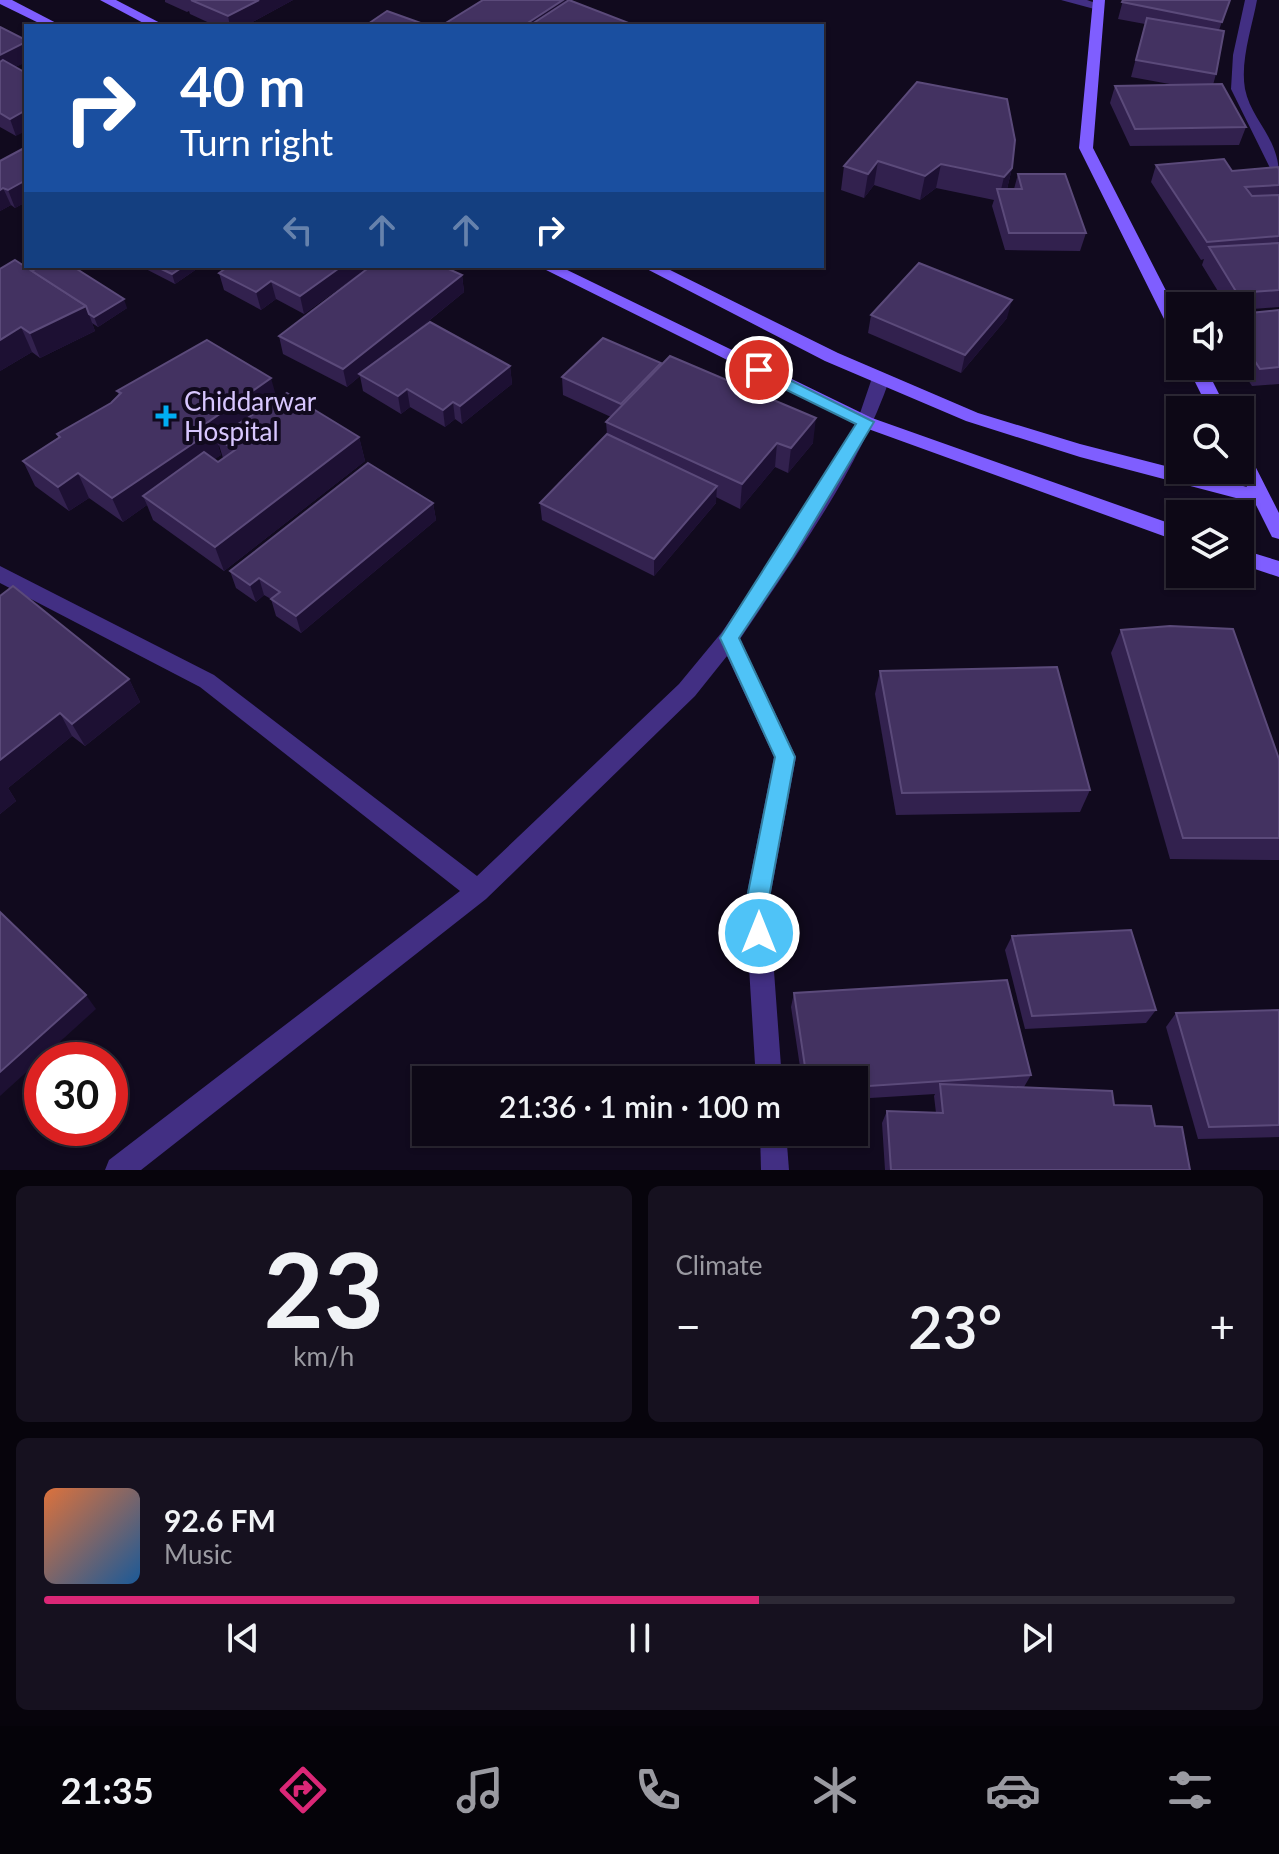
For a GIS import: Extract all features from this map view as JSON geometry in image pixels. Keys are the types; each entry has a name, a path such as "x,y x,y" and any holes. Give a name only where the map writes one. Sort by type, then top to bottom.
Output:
{"main road":[{"path":"2,0 51,24"},
{"path":"106,0 155,24"},
{"path":"1098,3 1086,148 1166,307"},
{"path":"550,268 866,422 1166,530"},
{"path":"653,268 881,378 1020,433 1261,498"},
{"path":"1254,484 1279,532"},
{"path":"1254,561 1279,569"}],"street":[{"path":"1067,0 1098,3"},
{"path":"1251,0 1240,55 1238,89 1279,172"},
{"path":"119,1170 478,891 687,690 729,638 787,552 866,422 881,378"},
{"path":"0,574 207,681 478,891"},
{"path":"11,608 33,592"},
{"path":"729,638 785,757 757,903 768,1066"},
{"path":"774,1146 775,1170"}],"building":[{"path":"191,0 259,0 228,16"},
{"path":"483,0 563,0 526,24 444,24"},
{"path":"569,0 631,24 532,24"},
{"path":"1123,0 1230,0 1222,22"},
{"path":"387,11 423,24 368,24"},
{"path":"1147,18 1224,31 1216,74 1136,60"},
{"path":"0,27 24,39 24,43 0,55"},
{"path":"3,60 24,72 24,111 10,119 0,113 0,62"},
{"path":"917,82 1007,99 1015,140 1012,168 1004,177 941,164 925,176 878,161 868,174 844,166"},
{"path":"1222,84 1246,127 1135,129 1115,86"},
{"path":"24,148 24,181 8,190 0,190 0,161"},
{"path":"1224,159 1232,171 1278,167 1279,185 1245,187 1252,196 1279,195 1279,236 1207,242 1156,165"},
{"path":"1018,174 1065,174 1086,233 1009,233 997,189 1022,189"},
{"path":"1279,243 1279,290 1236,292 1209,247"},
{"path":"15,260 86,306 30,333 21,327 0,340 0,269"},
{"path":"919,263 1012,300 965,355 871,315"},
{"path":"37,268 75,268 124,299 94,317 86,306 32,271"},
{"path":"159,268 181,268 172,274"},
{"path":"226,268 339,268 300,296 271,281 256,292 219,273"},
{"path":"368,268 446,268 462,275 343,369 279,336"},
{"path":"1279,310 1279,367 1260,369 1254,360 1254,313"},
{"path":"430,322 510,366 460,406 453,402 443,410 407,389 398,396 359,374"},
{"path":"603,338 661,363 621,404 562,377"},
{"path":"207,340 271,378 204,425 213,430 112,498 78,473 58,487 23,461 60,437 57,434 111,403 121,393 117,391"},
{"path":"670,356 816,418 791,448 777,443 742,484 606,422"},
{"path":"287,393 359,437 215,547 143,496 204,452 218,462 235,450 216,438"},
{"path":"607,434 717,486 654,559 540,503"},
{"path":"368,463 433,503 296,616 271,599 280,592 259,578 250,585 230,571"},
{"path":"13,586 129,679 72,724 60,713 0,760 0,596"},
{"path":"1170,626 1233,629 1279,759 1279,838 1183,838 1121,630"},
{"path":"1057,667 1090,790 902,793 880,671"},
{"path":"0,912 86,995 34,1042 24,1042 24,1051 0,1072"},
{"path":"1131,930 1156,1010 1032,1016 1012,936"},
{"path":"1007,980 1031,1075 868,1086 868,1066 805,1066 794,993"},
{"path":"1279,1010 1279,1125 1209,1127 1176,1013"},
{"path":"940,1084 1112,1091 1114,1105 1151,1106 1155,1126 1182,1127 1190,1170 891,1170 887,1111 943,1113"}],"place":[{"name":"Chiddarwar Hospital","path":"166,416"}],"route":[{"path":"759,370 866,422 787,552 729,638 785,757 757,903 759,933"}]}
